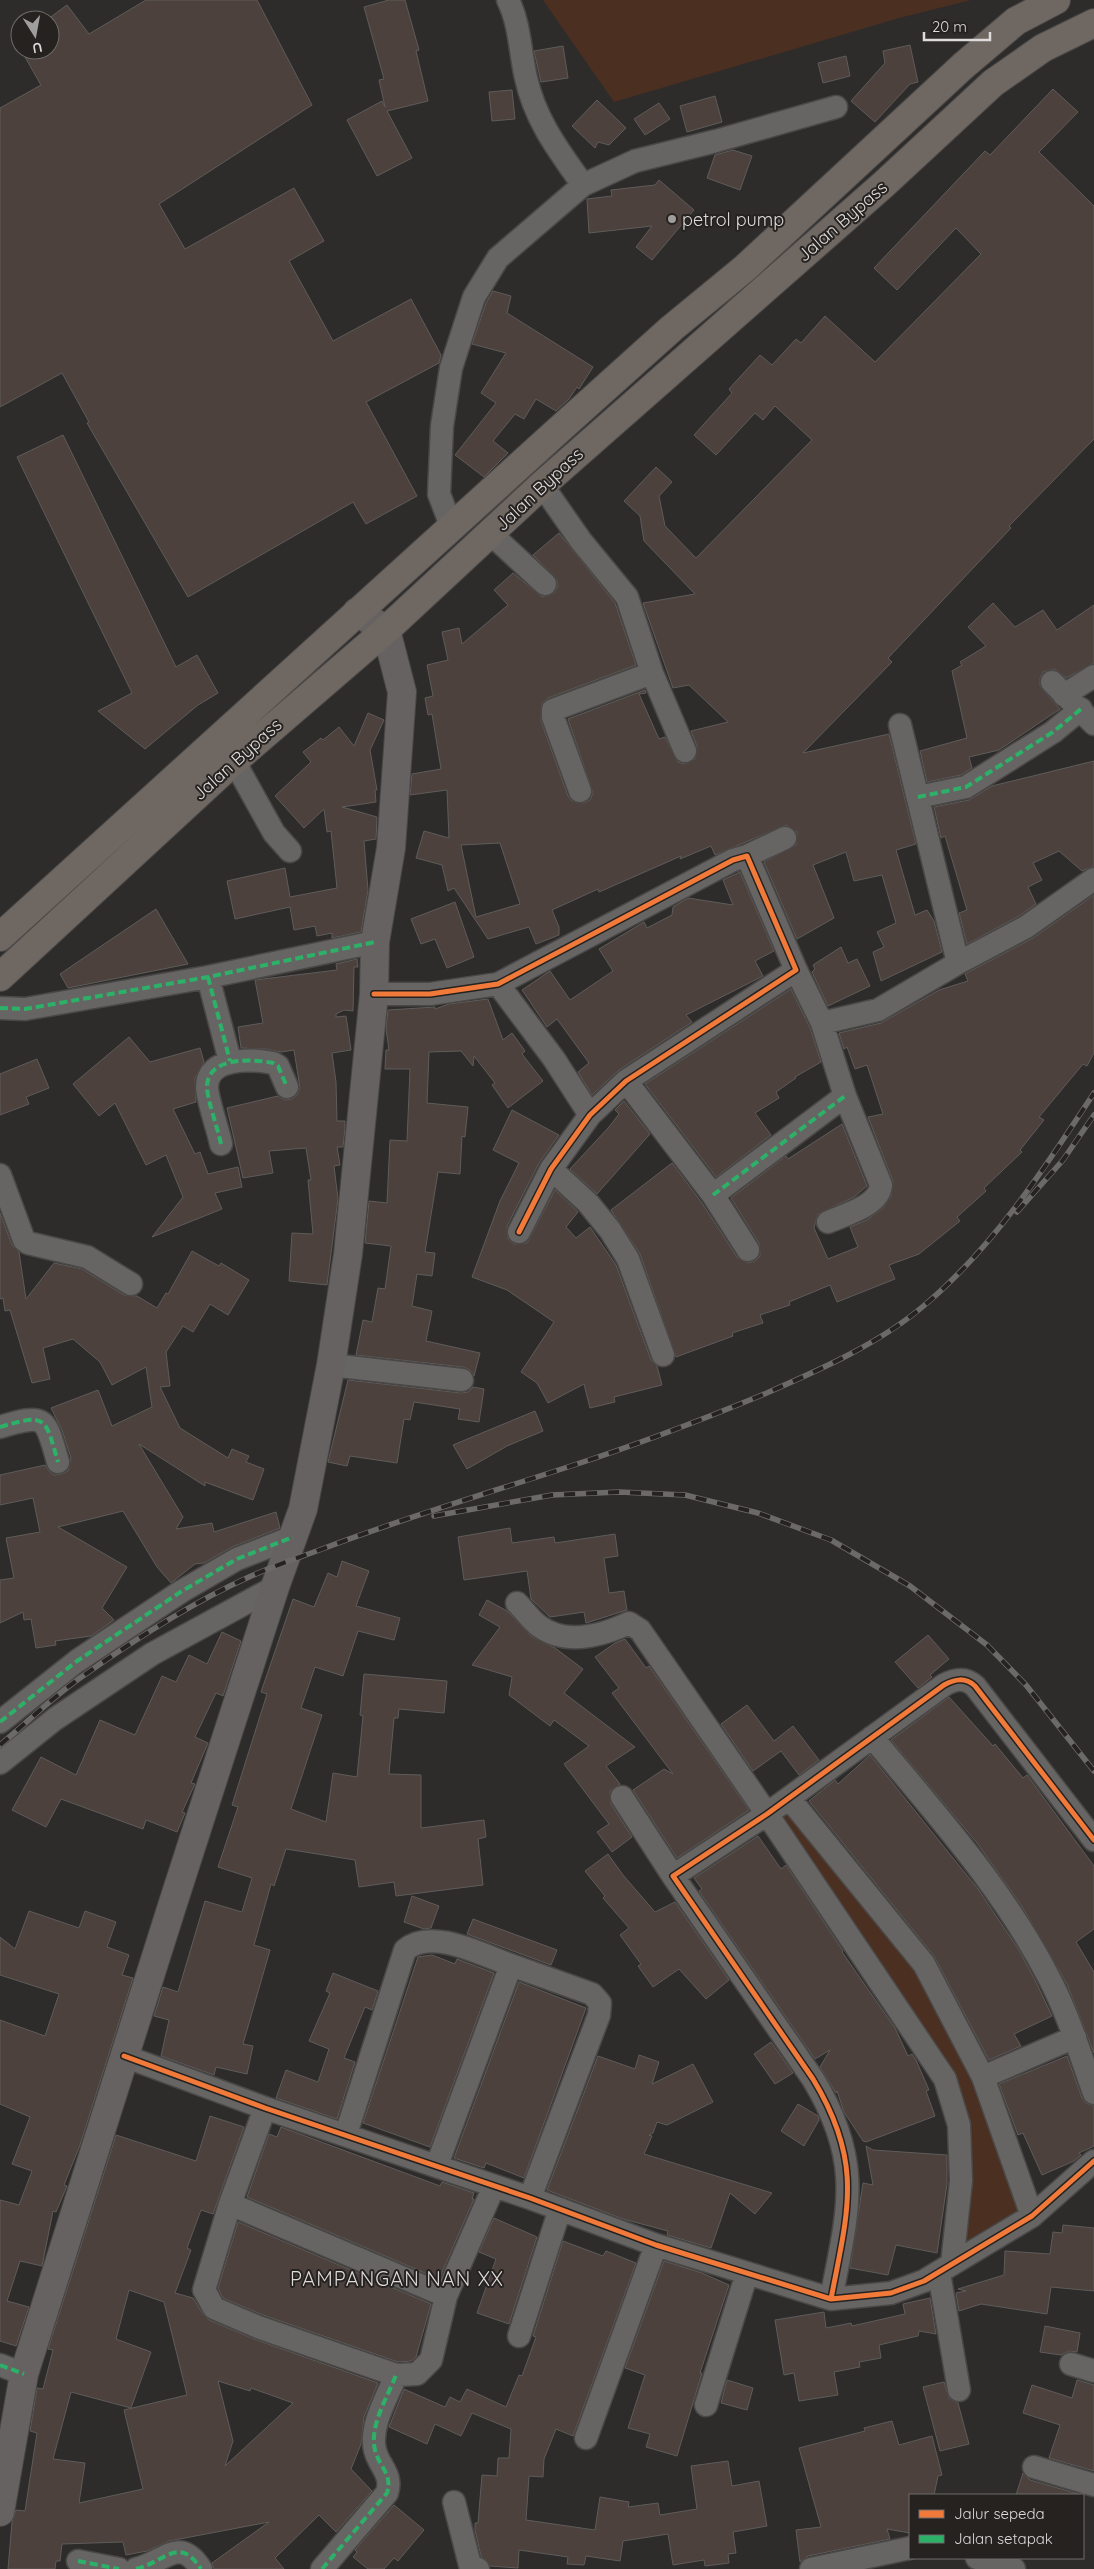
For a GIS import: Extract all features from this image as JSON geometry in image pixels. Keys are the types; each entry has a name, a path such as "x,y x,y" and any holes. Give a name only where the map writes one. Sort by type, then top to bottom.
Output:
{"highway":[{"name":"Jalan Bypass","path":"0,937 672,328 745,268 831,187 1016,21 1056,0"},
{"name":"Jalan Bypass","path":"0,977 234,762 386,630 542,485 854,211 993,83 1043,48 1094,23"},
{"path":"831,187 854,211"}],"main road":[{"path":"0,2512 12,2369 124,2056 275,1587 303,1509 331,1365 348,1254 374,994 376,942 391,848 402,692 386,630 357,612"}],"street":[{"path":"508,0 518,30 526,78 535,110 545,132 583,186"},
{"path":"452,528 439,494 442,426 451,368 474,297 498,258 583,186 635,160 716,141 836,107"},
{"path":"542,485 581,541 627,597 652,673 685,750"},
{"path":"491,534 545,584"},
{"path":"580,791 553,717 554,710 652,673"},
{"path":"918,797 966,787 1053,732 1094,676"},
{"path":"900,724 958,963"},
{"path":"234,762 274,833 290,851"},
{"path":"374,994 430,994 498,984 733,860 747,856 785,838"},
{"path":"747,856 796,970 822,1023 845,1096 881,1185 880,1193 874,1200 828,1222"},
{"path":"822,1023 878,1010 958,963 1026,927 1094,879"},
{"path":"0,1008 25,1009 208,977 376,942"},
{"path":"519,1232 550,1170 590,1114 626,1081 796,970"},
{"path":"208,977 230,1061"},
{"path":"498,984 554,1058 590,1114"},
{"path":"221,1144 207,1087 214,1070 230,1061 273,1063 278,1066 287,1087"},
{"path":"626,1081 713,1195 748,1250"},
{"path":"713,1195 845,1096"},
{"path":"550,1170 588,1203 610,1230 624,1252 663,1355"},
{"path":"0,1175 24,1240 28,1243 87,1257 132,1284"},
{"path":"331,1365 462,1380"},
{"path":"0,1427 26,1419 37,1418 49,1430 58,1462"},
{"path":"0,1722 77,1661 182,1591 237,1559 293,1537"},
{"path":"0,1763 55,1719 152,1654 275,1587"},
{"path":"517,1603 538,1626 555,1634 574,1638 595,1636 629,1623 640,1630 767,1814 945,2080 959,2125 961,2181 946,2269 959,2390"},
{"path":"673,1876 767,1814 949,1682 960,1679 970,1682 1052,1782 1094,1840"},
{"path":"872,1737 994,1887 1049,1976 1075,2037 1094,2093"},
{"path":"622,1797 673,1876 813,2079 833,2115 846,2162 849,2194 831,2299"},
{"path":"789,1798 924,1964 983,2077 1032,2216"},
{"path":"346,2134 404,1950 412,1943 428,1939 441,1941 511,1965 592,1994 600,2003 599,2015 530,2198"},
{"path":"437,2165 511,1965"},
{"path":"983,2077 1075,2037"},
{"path":"124,2056 265,2108 530,2198 656,2245 831,2299 891,2293 909,2288 946,2269 1032,2216 1094,2161"},
{"path":"265,2108 230,2204 204,2290 214,2308 258,2327 396,2375 417,2374 431,2360 446,2296 494,2186"},
{"path":"230,2204 446,2296"},
{"path":"519,2336 560,2209"},
{"path":"586,2438 656,2245"},
{"path":"706,2405 747,2273"},
{"path":"1072,2364 1094,2371"},
{"path":"322,2569 387,2493 390,2484 388,2474 374,2449 374,2437 376,2426 396,2375"},
{"path":"1034,2467 1094,2485"},
{"path":"454,2502 466,2556 470,2565 478,2569"},
{"path":"811,2569 909,2548"},
{"path":"136,2569 178,2551 187,2552 194,2557 201,2569"},
{"path":"980,2559 1014,2569"},
{"path":"78,2561 119,2569"}],"shaded area":[{"path":"543,0 971,0 899,18 614,102"},
{"path":"791,1812 927,1976 973,2061 1023,2211 958,2249 957,2105 777,1817"}],"building":[{"path":"146,0 257,0 312,105 159,204 185,249 294,188 324,241 289,261 333,341 411,299 441,355 439,363 366,402 417,496 366,524 353,502 188,597 87,423 89,422 62,373 0,407 0,108 41,85 27,60 60,60 60,10 67,5 89,34"},
{"path":"389,0 405,0 419,50 416,51 428,101 387,111 412,158 377,176 347,120 382,101 385,107 379,80 384,79 364,7"},
{"path":"910,45 918,82 910,84 875,122 851,101 885,63 883,51"},
{"path":"563,46 568,78 541,82 534,51"},
{"path":"846,56 850,76 823,83 818,63"},
{"path":"1053,89 1078,112 1039,152 1094,206 1094,439 1009,526 1011,528 888,658 892,662 803,753 889,734 916,844 896,850 915,915 927,910 934,921 942,952 881,981 873,952 884,947 877,932 896,923 882,875 854,881 846,852 813,865 834,918 797,939 764,862 796,845 797,832 786,825 715,855 711,846 680,859 681,856 599,892 598,889 552,910 559,927 559,935 536,944 529,927 488,939 454,888 448,891 442,865 416,858 424,831 449,838 447,790 410,795 412,774 441,769 432,714 428,715 425,698 433,696 427,665 448,660 442,632 459,628 462,644 508,605 494,590 513,573 542,597 554,593 558,586 557,580 533,555 559,533 615,603 636,665 548,698 542,703 541,721 568,796 572,801 584,803 590,800 593,793 568,719 645,690 646,693 639,694 659,739 665,737 678,762 684,764 695,759 697,746 691,731 728,722 689,685 673,688 643,603 695,594 644,541 640,516 624,501 656,467 672,482 659,496 665,526 696,558 812,440 775,406 763,420 755,413 716,455 694,435 732,393 729,389 760,355 772,365 796,339 801,343 825,316 875,362 981,254 956,228 897,290 874,268 985,151 990,155","holes":["500,843 520,904 476,917 461,845"]},
{"path":"512,90 515,119 492,121 489,92"},
{"path":"715,96 722,122 687,132 680,106"},
{"path":"597,100 626,128 609,145 598,142 595,148 572,126"},
{"path":"659,103 670,119 645,135 634,119"},
{"path":"733,150 752,156 740,190 707,178 715,155"},
{"path":"659,180 694,210 652,260 636,247 652,226 589,233 587,199 612,196 611,190 655,185"},
{"path":"493,291 511,296 507,313 593,367 579,389 577,387 569,399 556,411 536,399 524,419 515,414 493,441 508,453 484,477 455,455 496,403 481,393 506,353 472,344 486,303"},
{"path":"63,435 176,667 197,655 218,693 198,705 145,749 98,711 132,693 17,457"},
{"path":"993,603 1015,627 1043,610 1057,630 1094,605 1094,663 1066,678 1055,669 1043,672 1040,678 1040,686 1060,709 999,750 969,757 972,768 961,775 927,782 920,751 967,738 952,671 962,665 960,662 986,646 968,627"},
{"path":"368,713 384,720 370,750 377,790 375,790 376,802 342,807 377,817 376,839 364,841 368,890 361,932 332,938 332,933 317,936 315,926 294,930 290,907 235,919 227,881 285,868 290,897 337,888 331,831 327,832 324,809 304,828 275,796 311,762 303,752 321,738 323,740 339,727 354,746"},
{"path":"1094,761 1094,866 1082,871 1059,851 1033,863 1042,880 1028,887 1036,904 1019,916 967,944 959,913 967,910 945,836 941,838 934,807 969,800 992,786"},
{"path":"740,872 774,951 755,961 763,976 686,1015 692,1022 619,1070 592,1095 578,1072 589,1063 557,1019 547,1027 522,990 550,971 570,1000 613,971 599,949 644,922 647,928 672,915 673,907 688,898 733,905 723,880"},
{"path":"1094,895 1094,1053 1087,1066 1083,1064 1039,1117 1044,1120 1020,1150 1022,1152 984,1188 986,1191 957,1217 960,1221 919,1254 889,1265 895,1279 837,1302 830,1285 789,1302 790,1305 760,1315 763,1323 732,1333 733,1336 676,1357 640,1254 611,1210 672,1163 702,1203 737,1257 748,1263 755,1261 760,1256 759,1243 731,1198 786,1156 788,1159 842,1124 867,1186 854,1197 818,1214 814,1228 828,1259 858,1247 850,1227 867,1220 883,1208 891,1196 893,1181 868,1117 883,1114 867,1065 855,1069 847,1047 844,1049 839,1033 881,1023 939,990 968,981 965,974 1033,938"},
{"path":"455,902 474,957 447,968 435,939 421,944 411,919"},
{"path":"156,909 188,964 68,988 60,974"},
{"path":"841,947 848,963 857,959 870,986 828,1006 812,972 815,969 813,965"},
{"path":"357,959 358,967 354,967 353,1011 344,1010 336,1014 336,1017 346,1016 351,1050 332,1053 336,1082 337,1121 345,1121 345,1128 343,1147 337,1147 340,1165 334,1166 338,1199 327,1285 289,1281 292,1233 313,1234 308,1180 311,1180 306,1148 269,1151 273,1173 243,1178 227,1108 278,1096 285,1100 292,1099 297,1095 300,1088 294,1050 281,1052 241,1048 238,1027 263,1023 255,980 337,970 336,964"},
{"path":"791,989 810,1028 821,1062 795,1077 776,1092 779,1098 755,1113 771,1135 716,1177 645,1084"},
{"path":"488,999 503,1040 512,1033 525,1051 522,1054 543,1081 508,1108 492,1085 495,1083 474,1056 473,1066 461,1051 429,1052 427,1103 468,1107 465,1137 462,1136 460,1174 438,1172 425,1252 435,1253 432,1276 417,1274 412,1306 432,1311 426,1341 480,1353 474,1376 470,1370 463,1367 356,1355 363,1320 372,1322 378,1288 385,1289 391,1246 365,1243 369,1201 387,1203 390,1140 407,1141 410,1069 385,1069 386,1050 389,1050 386,1029 388,1010 435,1007 435,1009 449,1004"},
{"path":"129,1037 150,1062 200,1048 204,1062 195,1078 196,1102 173,1109 195,1154 200,1152 208,1174 238,1167 242,1187 215,1193 222,1209 152,1237 183,1197 166,1155 146,1165 115,1103 99,1116 73,1084"},
{"path":"37,1059 49,1088 26,1097 29,1104 0,1115 0,1074"},
{"path":"624,1101 650,1134 597,1194 570,1169 609,1127 619,1114 615,1110"},
{"path":"512,1110 559,1135 539,1163 507,1226 508,1239 514,1244 527,1243 555,1190 578,1212 566,1227 576,1238 590,1227 616,1265 651,1360 657,1366 662,1385 614,1397 615,1402 590,1408 584,1384 548,1403 537,1383 521,1372 554,1322 507,1290 472,1277 500,1201 519,1163 493,1150"},
{"path":"0,1213 12,1245 19,1252 26,1299 54,1263 82,1269 124,1295 137,1296 157,1308 166,1293 168,1294 192,1251 219,1266 221,1263 249,1280 228,1315 210,1304 193,1332 183,1326 166,1352 170,1386 160,1387 180,1428 228,1458 232,1449 249,1456 246,1462 264,1469 253,1500 205,1482 205,1486 139,1444 183,1517 176,1529 212,1523 214,1532 276,1512 280,1528 232,1547 204,1563 195,1564 171,1583 157,1567 123,1511 58,1527 127,1567 102,1608 114,1620 91,1636 55,1641 56,1645 36,1648 31,1619 24,1620 23,1612 0,1623 0,1580 14,1578 6,1538 40,1532 33,1498 0,1505 0,1475 45,1465 54,1475 68,1471 71,1458 62,1430 51,1408 98,1390 112,1426 152,1407 146,1367 112,1385 100,1362 73,1339 43,1348 50,1379 32,1383 10,1310 5,1311 3,1298 0,1299"},
{"path":"348,1380 461,1393 468,1392 473,1387 484,1389 479,1422 458,1419 460,1409 414,1402 410,1420 404,1419 397,1463 350,1456 347,1466 328,1462"},
{"path":"535,1411 543,1431 507,1446 467,1469 453,1445"},
{"path":"510,1528 512,1543 554,1537 555,1543 615,1534 618,1556 604,1558 609,1593 624,1591 627,1610 586,1623 584,1612 550,1617 531,1599 527,1571 464,1580 458,1537"},
{"path":"342,1561 369,1571 356,1606 400,1618 394,1640 358,1631 343,1676 315,1667 301,1708 322,1715 291,1809 326,1822 333,1773 357,1777 363,1716 360,1715 364,1674 447,1681 444,1713 399,1709 398,1718 394,1718 389,1774 421,1775 421,1828 484,1820 486,1837 478,1839 483,1885 396,1896 394,1882 359,1887 355,1860 286,1849 274,1886 271,1884 254,1945 270,1950 243,2044 253,2046 247,2074 216,2067 214,2075 161,2056 169,2020 154,2016 163,1987 178,1992 205,1901 242,1912 252,1878 218,1867 238,1807 232,1805 267,1694 261,1692 293,1599 314,1607 328,1573 337,1577"},
{"path":"487,1600 507,1611 531,1636 555,1648 583,1669 564,1693 635,1747 606,1766 620,1784 610,1791 611,1804 632,1837 612,1852 597,1832 609,1824 564,1764 589,1746 554,1720 550,1726 509,1695 512,1677 472,1665 500,1627 479,1615"},
{"path":"222,1632 241,1641 223,1696 216,1693 195,1737 208,1743 191,1783 195,1784 182,1812 185,1813 177,1832 146,1820 143,1829 61,1799 46,1827 12,1810 41,1757 76,1775 100,1720 135,1735 162,1676 176,1682 189,1655 207,1664"},
{"path":"928,1635 949,1659 930,1675 932,1677 918,1688 895,1662"},
{"path":"625,1639 646,1668 649,1666 749,1810 677,1858 633,1790 664,1769 673,1774 612,1693 619,1688 595,1657 615,1643"},
{"path":"949,1697 993,1746 995,1744 1023,1778 1027,1775 1094,1866 1094,1929 1076,1942 1094,1972 1094,2053 1067,1984 1021,1905 977,1843 891,1740"},
{"path":"747,1705 774,1741 793,1726 819,1760 799,1775 781,1751 753,1771 721,1724"},
{"path":"870,1755 978,1889 1019,1950 1036,1982 1052,2016 1014,2034 1021,2046 989,2060 934,1956 809,1801 835,1780 838,1784"},
{"path":"758,1836 781,1869 786,1865 842,1952 895,2028 908,2056 912,2054 916,2060 929,2090 926,2091 935,2116 866,2142 863,2141 844,2112 837,2091 836,2093 820,2067 830,2050 815,2059 699,1891 702,1889 694,1878"},
{"path":"608,1854 623,1875 655,1912 675,1902 729,1980 706,1999 679,1969 653,1987 638,1966 641,1964 620,1935 629,1928 603,1898 605,1896 585,1871"},
{"path":"412,1896 439,1906 431,1928 424,1929 404,1922"},
{"path":"29,1911 79,1928 85,1911 116,1922 107,1947 129,1955 122,1975 133,1978 80,2145 64,2185 67,2186 56,2212 53,2211 42,2266 20,2261 7,2301 29,2307 16,2346 0,2341 0,2200 19,2205 32,2171 12,2164 30,2117 0,2104 0,2020 45,2036 59,1994 0,1975 0,1937 15,1949"},
{"path":"473,1919 557,1950 551,1965 467,1934"},
{"path":"432,1955 455,1964 457,1959 494,1973 430,2147 363,2123 418,1957"},
{"path":"333,1973 378,1991 372,2010 365,2007 344,2058 355,2062 337,2119 276,2098 286,2070 318,2082 329,2049 309,2041 330,1993 326,1991"},
{"path":"519,1982 586,2008 524,2178 486,2163 484,2168 454,2158"},
{"path":"771,2042 793,2073 775,2084 754,2054"},
{"path":"639,2055 659,2062 652,2084 693,2064 713,2102 667,2125 657,2122 653,2133 649,2135 652,2136 644,2154 772,2193 755,2214 730,2193 711,2248 667,2235 668,2231 623,2219 547,2190 598,2056 635,2069"},
{"path":"1067,2056 1082,2098 1086,2103 1094,2106 1094,2146 1079,2153 1081,2155 1074,2161 1042,2175 1023,2133 1018,2135 999,2084"},
{"path":"798,2104 818,2116 819,2120 804,2146 781,2131"},
{"path":"210,2116 244,2127 213,2214 201,2210 187,2248 191,2250 175,2293 193,2298 209,2320 254,2339 378,2383 364,2417 361,2444 351,2469 372,2491 336,2532 319,2515 275,2558 284,2569 214,2569 212,2563 269,2522 169,2541 147,2551 126,2555 123,2542 62,2544 60,2561 56,2561 55,2569 8,2569 12,2522 16,2510 25,2511 37,2433 30,2431 37,2388 43,2389 53,2350 48,2349 116,2135 196,2161","holes":["129,2290 164,2302 187,2395 124,2410 143,2489 79,2503 85,2463 53,2459 71,2392 131,2408 151,2352 116,2339","218,2381 250,2391 251,2388 293,2403 225,2466 233,2441"]},
{"path":"281,2127 440,2186 442,2182 474,2193 472,2199 474,2199 439,2279 247,2197 269,2134 277,2137"},
{"path":"866,2146 873,2150 947,2155 947,2184 937,2253 896,2245 888,2275 850,2268 863,2183 873,2185"},
{"path":"494,2218 537,2237 509,2324 477,2313 496,2259 479,2252"},
{"path":"238,2222 431,2304 416,2357 411,2361 398,2362 263,2315 223,2298 218,2288"},
{"path":"1063,2225 1094,2228 1094,2291 1051,2287 1047,2314 981,2304 959,2311 956,2293 966,2291 958,2289 1004,2275 1005,2251 1050,2254 1053,2232 1062,2233"},
{"path":"563,2241 603,2256 606,2251 636,2263 573,2436 556,2429 544,2459 543,2477 529,2476 526,2520 595,2530 600,2497 629,2502 628,2507 658,2503 660,2515 697,2509 691,2466 728,2461 732,2486 759,2481 767,2526 733,2532 736,2553 728,2554 729,2563 705,2566 704,2560 673,2565 668,2534 623,2541 620,2561 586,2556 584,2565 567,2564 568,2557 519,2550 518,2568 490,2566 481,2556 475,2530 475,2523 478,2523 482,2475 497,2476 498,2458 509,2458 511,2429 472,2413 461,2436 435,2424 427,2444 389,2427 404,2389 445,2407 450,2397 460,2402 467,2389 506,2407 519,2375 522,2376 536,2337 533,2336"},
{"path":"664,2261 702,2273 729,2285 700,2373 702,2373 677,2456 646,2447 650,2434 628,2428 645,2375 625,2368"},
{"path":"930,2298 936,2334 919,2331 918,2336 879,2345 881,2358 859,2362 860,2367 834,2372 838,2395 799,2401 794,2373 784,2375 775,2320 824,2312 826,2328 851,2323 852,2326 905,2314 903,2304"},
{"path":"1045,2326 1080,2333 1077,2352 1069,2351 1061,2355 1040,2352"},
{"path":"727,2380 753,2388 747,2410 721,2403"},
{"path":"1077,2380 1094,2385 1094,2471 1049,2458 1060,2425 1023,2413 1032,2385 1072,2398"},
{"path":"944,2382 949,2398 958,2403 969,2444 940,2451 923,2387"},
{"path":"892,2421 899,2445 932,2436 942,2475 938,2476 934,2494 909,2494 909,2533 887,2529 890,2539 808,2556 800,2562 796,2530 821,2527 799,2448 865,2431 864,2428"},
{"path":"1023,2473 1030,2480 1079,2494 1016,2494"},
{"path":"394,2505 424,2530 398,2561 394,2558 384,2569 368,2569 353,2557 357,2552 355,2550"}],"railway":[{"path":"0,1745 49,1702 120,1651 184,1610 249,1577 384,1527 595,1458 667,1432 784,1386 869,1344 909,1318 952,1280 975,1256 1018,1204 1094,1093"},
{"path":"1017,1212 1063,1160 1094,1115"},
{"path":"434,1516 552,1495 619,1492 685,1495 758,1513 831,1540 910,1586 987,1645 1026,1685 1094,1771"}],"marked path":[{"path":"918,797 966,787 1053,732 1081,709"},
{"path":"0,1008 25,1009 208,977 375,942"},
{"path":"208,977 230,1061"},
{"path":"221,1144 207,1087 209,1077 214,1070 232,1062 254,1061 273,1063 278,1066 287,1087"},
{"path":"713,1195 845,1096"},
{"path":"0,1427 27,1420 42,1422 50,1436 58,1462"},
{"path":"0,1722 77,1661 182,1591 237,1559 293,1537"},
{"path":"0,2365 24,2374"},
{"path":"322,2569 387,2493 387,2476 377,2456 374,2441 377,2421 396,2375"},
{"path":"136,2569 178,2552 186,2554 193,2559 201,2569"},
{"path":"78,2561 119,2569"}],"cycle path":[{"path":"374,994 430,994 498,984 733,860 747,856 796,970 626,1081 590,1115 551,1169 519,1232"},
{"path":"831,2299 843,2239 848,2187 846,2162 840,2136 829,2109 813,2079 673,1876 767,1814 944,1685 960,1680 967,1681 975,1686 1094,1840"},
{"path":"124,2056 265,2108 530,2198 656,2245 831,2299 891,2293 924,2281 1032,2216 1094,2161"}],"place":[{"name":"petrol pump","path":"672,219"}],"district":[{"name":"PAMPANGAN NAN XX","path":"397,2278"}]}
